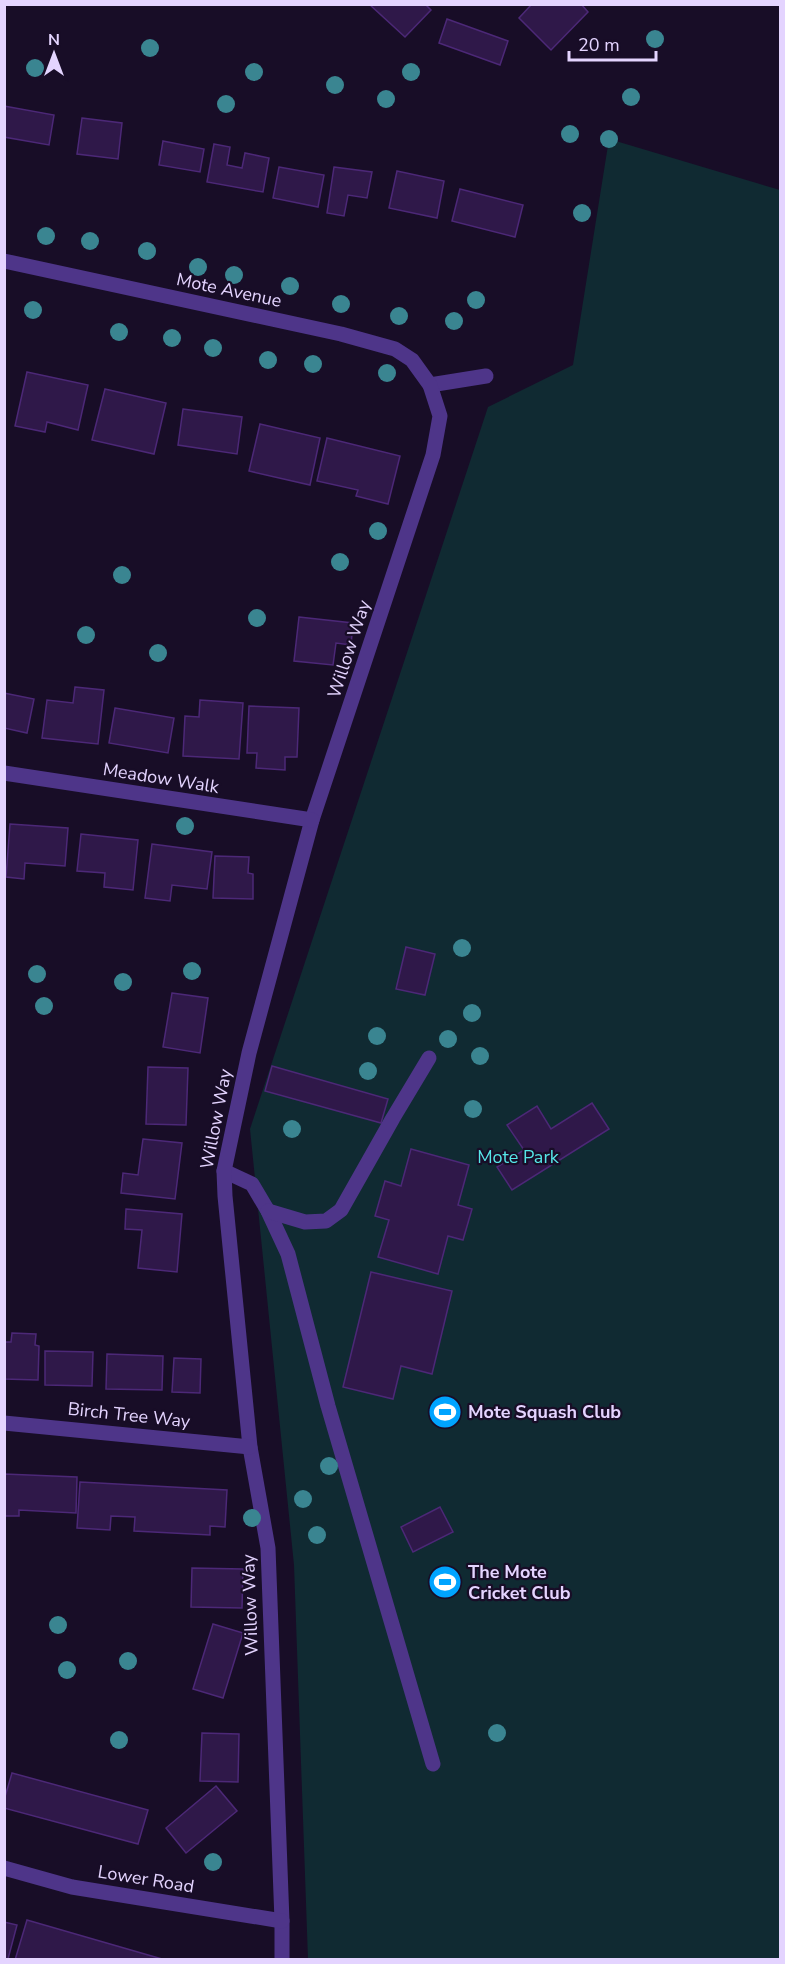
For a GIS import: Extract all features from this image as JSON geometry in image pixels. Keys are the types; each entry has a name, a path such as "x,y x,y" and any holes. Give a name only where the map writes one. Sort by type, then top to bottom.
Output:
{"street":[{"name":"Mote Avenue","path":"4,261 340,334 395,349 412,360 430,385"},
{"path":"430,385 486,376"},
{"name":"Willow Way","path":"282,1959 268,1548 250,1447 224,1171 249,1053 312,820 433,455 440,416 430,385"},
{"name":"Meadow Walk","path":"4,773 312,820"},
{"path":"268,1211 305,1222 326,1221 341,1210 429,1058"},
{"path":"224,1171 252,1184 268,1211 288,1254 328,1406 433,1764"},
{"name":"Birch Tree Way","path":"4,1423 250,1447"},
{"name":"Lower Road","path":"4,1868 72,1887 282,1921"}],"green space":[{"name":"Mote Park","path":"609,139 780,190 780,1959 308,1959 294,1565 250,1129 488,407 573,365"}],"building":[{"path":"369,4 425,4 431,10 405,37"},
{"path":"532,4 581,4 588,12 551,50 519,18"},
{"path":"447,19 508,41 500,65 439,43"},
{"path":"4,106 54,115 49,145 4,137"},
{"path":"82,118 122,123 118,159 77,154"},
{"path":"163,141 204,149 200,172 159,165"},
{"path":"214,144 230,147 227,165 242,168 245,153 269,158 263,192 207,182"},
{"path":"279,167 324,175 318,207 273,198"},
{"path":"334,167 372,172 367,198 348,195 344,216 327,213"},
{"path":"397,171 444,181 437,218 389,208"},
{"path":"460,189 523,205 515,237 452,221"},
{"path":"27,372 88,385 78,430 47,422 45,432 15,426"},
{"path":"105,389 166,403 154,454 92,440"},
{"path":"183,409 242,417 237,454 178,445"},
{"path":"260,424 320,438 310,485 249,471"},
{"path":"327,438 400,456 388,504 356,496 358,490 317,481"},
{"path":"299,617 353,623 351,645 336,643 333,665 294,661"},
{"path":"75,687 104,690 98,744 42,738 47,700 73,703"},
{"path":"4,693 34,699 27,733 4,728"},
{"path":"200,700 243,703 239,759 183,756 185,716 199,717"},
{"path":"249,706 299,708 297,757 285,757 285,770 256,768 257,753 247,753"},
{"path":"115,708 174,718 168,753 109,743"},
{"path":"10,824 68,828 65,866 25,863 24,879 6,877"},
{"path":"81,834 138,840 133,890 104,887 105,873 77,871"},
{"path":"152,844 212,852 207,889 172,885 170,901 145,898"},
{"path":"215,856 249,857 248,873 253,874 253,899 213,898"},
{"path":"406,947 435,954 425,995 396,989"},
{"path":"172,993 208,998 200,1053 163,1047"},
{"path":"272,1066 388,1099 381,1123 265,1091"},
{"path":"148,1067 188,1068 186,1125 146,1124"},
{"path":"592,1103 609,1129 512,1190 497,1167 524,1150 507,1125 537,1106 551,1129"},
{"path":"143,1139 182,1143 175,1199 121,1193 123,1173 138,1175"},
{"path":"411,1149 469,1165 458,1205 472,1209 463,1240 448,1236 438,1274 378,1257 389,1220 375,1216 385,1181 401,1186"},
{"path":"126,1209 182,1214 177,1272 138,1268 142,1230 125,1229"},
{"path":"371,1272 452,1291 432,1374 401,1366 393,1399 343,1387"},
{"path":"12,1333 36,1334 35,1345 39,1346 38,1380 4,1379 4,1342 11,1342"},
{"path":"45,1351 93,1352 92,1386 45,1385"},
{"path":"107,1354 163,1356 162,1390 106,1389"},
{"path":"174,1358 201,1359 200,1393 172,1392"},
{"path":"4,1474 77,1477 76,1513 19,1510 19,1516 4,1516"},
{"path":"80,1482 227,1490 225,1527 210,1526 210,1535 134,1531 135,1517 111,1516 110,1530 77,1528"},
{"path":"440,1507 453,1532 413,1552 401,1527"},
{"path":"192,1568 243,1569 242,1608 191,1607"},
{"path":"213,1624 243,1633 223,1698 193,1689"},
{"path":"202,1733 239,1734 238,1782 200,1781"},
{"path":"12,1773 148,1810 138,1844 4,1808"},
{"path":"216,1786 237,1811 186,1853 166,1828"},
{"path":"27,1920 162,1959 15,1960"},
{"path":"4,1922 17,1925 8,1959 4,1959"}],"place":[{"name":"Mote Squash Club","path":"445,1412"},
{"name":"The Mote Cricket Club","path":"445,1582"}]}
